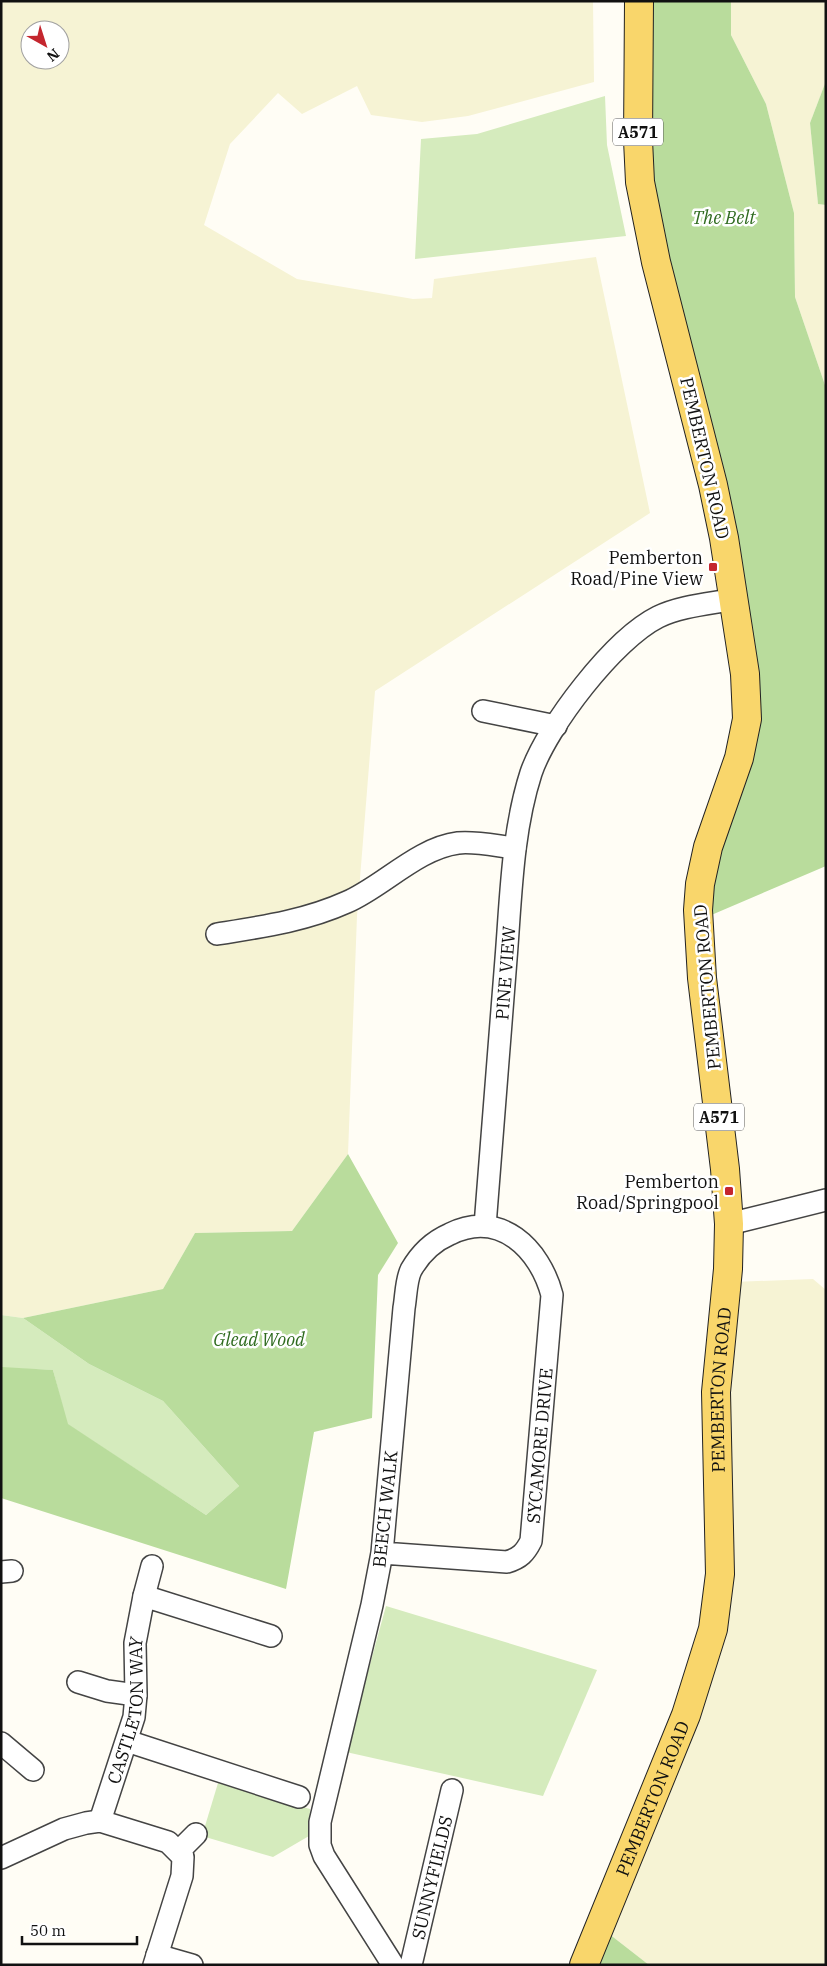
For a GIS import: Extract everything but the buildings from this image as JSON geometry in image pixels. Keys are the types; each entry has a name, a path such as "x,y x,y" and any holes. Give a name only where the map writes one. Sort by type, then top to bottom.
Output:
{"main road":[{"name":"PEMBERTON ROAD","path":"584,1965 686,1714 713,1629 720,1566 716,1392 728,1269 729,1224 725,1169 702,978 698,910 700,884 708,847 739,758 747,719 746,674 735,599 713,485 656,262 640,182 638,140 639,1"}],"street":[{"name":"PINE VIEW","path":"485,1226 515,848 531,773 556,726 598,669 641,628 675,610 735,599"},
{"path":"482,712 556,726"},
{"path":"217,934 290,922 349,902 430,852 458,843 515,848"},
{"path":"729,1224 826,1200"},
{"name":"BEECH WALK","path":"393,1965 330,1867 324,1856 319,1833 382,1554 404,1308 410,1272 429,1248 442,1238 471,1226 485,1226"},
{"name":"SYCAMORE DRIVE","path":"382,1554 507,1562 517,1558 526,1551 531,1541 552,1295 548,1280 533,1253 511,1235 485,1226"},
{"name":"CASTLETON WAY","path":"100,1821 127,1741 136,1695 135,1643 152,1566"},
{"path":"144,1596 271,1636"},
{"path":"78,1682 107,1691 136,1695"},
{"path":"127,1741 299,1797"},
{"path":"1,1743 33,1770"},
{"name":"SUNNYFIELDS","path":"411,1965 452,1790"},
{"path":"1,1858 64,1829 100,1821 168,1842 183,1857 182,1876 155,1960 192,1965"},
{"path":"179,1851 196,1834"}],"shaded area":[{"path":"1,1 593,1 594,82 468,116 422,122 371,115 357,86 302,114 278,93 230,144 204,225 297,279 413,299 432,298 434,279 596,257 650,513 375,691 357,916 348,1154 292,1231 195,1233 163,1289 23,1318 1,1315"},
{"path":"731,1 826,1 826,81 810,123 818,204 826,205 826,388 795,297 794,213 766,104 731,35"},
{"path":"813,1279 826,1290 826,1965 649,1965 604,1930 716,1646 724,1348 733,1282"}],"green space":[{"name":"The Belt","path":"645,1 731,1 731,35 766,104 794,213 795,297 826,388 826,866 709,916 711,886 746,773 757,697 645,185"},
{"path":"826,81 826,205 818,204 810,123"},
{"path":"605,96 607,145 626,236 415,259 421,139 477,134"},
{"name":"Glead Wood","path":"348,1154 398,1243 378,1275 372,1418 314,1432 286,1589 1,1498 2,1367 53,1370 68,1424 206,1515 239,1486 163,1401 89,1364 23,1318 163,1289 195,1233 292,1231"},
{"path":"1,1315 23,1318 89,1364 163,1401 239,1486 206,1515 67,1424 53,1370 1,1368"},
{"path":"386,1606 597,1670 543,1796 346,1752"},
{"path":"218,1783 310,1809 309,1836 273,1857 202,1836"},
{"path":"604,1930 649,1965 588,1965"}],"place":[{"name":"Pemberton Road/Pine View","path":"713,567"},
{"name":"Pemberton Road/Springpool","path":"729,1191"}]}
